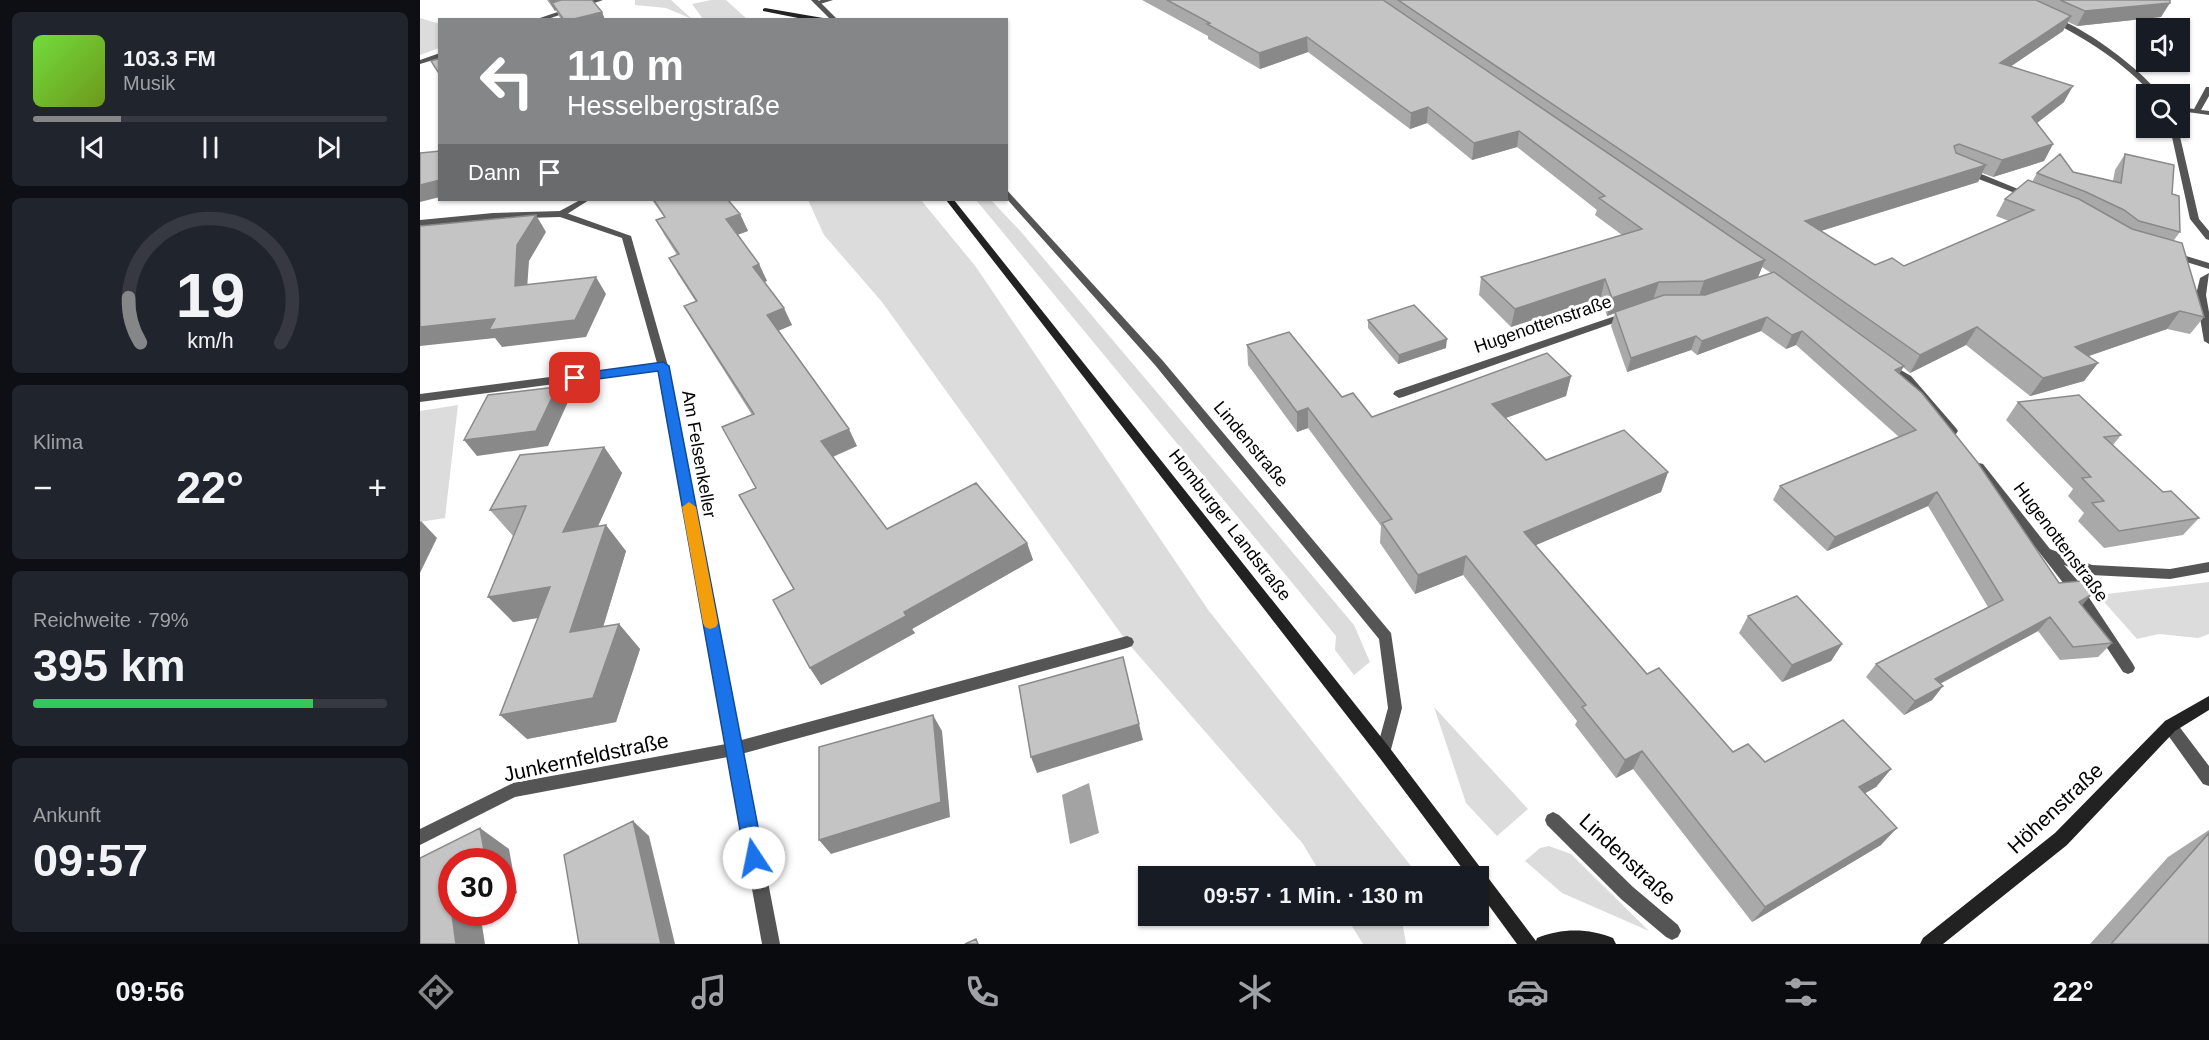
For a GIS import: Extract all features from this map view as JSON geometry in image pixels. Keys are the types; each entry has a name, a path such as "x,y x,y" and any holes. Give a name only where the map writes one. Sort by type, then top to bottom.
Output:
{"street":[{"path":"543,18 600,0"},
{"path":"815,2 830,0"},
{"path":"815,2 834,18"},
{"path":"774,18 763,7 814,18"},
{"path":"2045,16 2088,37 2128,64 2147,84"},
{"path":"420,62 438,56"},
{"path":"2197,110 2209,89"},
{"path":"2190,110 2209,113"},
{"path":"2176,138 2195,219 2209,237"},
{"path":"1952,166 2039,198"},
{"name":"Lindenstraße","path":"1008,194 1159,363 1386,638 1395,708 1384,752"},
{"name":"Am Felsenkeller","path":"561,214 583,201"},
{"name":"Homburger Landstraße","path":"951,201 1384,752 1470,866"},
{"name":"Am Felsenkeller","path":"420,223 493,216 561,214 626,236 663,366 771,944"},
{"path":"2166,254 2209,266"},
{"path":"2209,276 2205,278 2201,295 2209,341"},
{"name":"Hugenottenstraße","path":"1399,394 1635,312"},
{"path":"1879,359 1906,379 1956,436"},
{"path":"420,398 663,366"},
{"name":"Hugenottenstraße","path":"1969,454 2073,585 2128,668"},
{"path":"2045,552 2091,570 2170,574 2209,567"},
{"path":"734,749 1127,642"},
{"name":"Höhenstraße","path":"1929,944 2061,839 2170,726 2209,702"},
{"path":"2170,726 2209,779"},
{"name":"Junkernfeldstraße","path":"420,837 513,790 734,749"},
{"name":"Lindenstraße","path":"1553,820 1627,894 1672,931"},
{"name":"Homburger Landstraße","path":"1489,892 1528,944"},
{"path":"1543,944 1572,938 1607,944"}],"shaded area":[{"path":"635,0 671,0 691,18 666,8 635,5"},
{"path":"726,0 746,18 702,18 692,4"},
{"path":"420,18 438,23 438,48 420,55"},
{"path":"808,201 922,201 976,267 1209,611 1411,866 1316,866 1303,844 1127,642 882,302 824,235"},
{"path":"977,201 992,201 1022,233 1354,625 1370,662 1354,675 1335,650 1336,636"},
{"path":"458,405 445,518 420,522 420,411"},
{"path":"2209,582 2209,634 2198,638 2159,634 2137,639 2098,595"},
{"path":"1434,707 1528,809 1497,836 1466,803"},
{"path":"1089,783 1099,833 1070,844 1062,795"},
{"path":"1549,846 1571,854 1649,931 1562,893 1525,861 1540,848"},
{"path":"1352,926 1403,926 1406,944 1363,944"}],"building":[{"path":"561,0 592,0 602,12 578,18 563,18 552,3"},
{"path":"1167,0 1383,0 1765,260 1704,281 1659,282 1612,298 1605,279 1515,309 1481,277 1642,229 1599,198 1605,196 1519,131 1474,143 1428,107 1411,113 1307,37 1259,53"},
{"path":"1398,0 2036,0 2071,16 2000,63 2073,86 2032,117 2053,144 2002,160 1959,144 1954,146 1956,153 1986,165 1805,221 1875,265 1892,258 1904,266 2034,210 2005,199 2028,180 2079,199 2132,229 2182,243 2204,317 2180,311 2075,347 2098,363 2043,378 1977,327 1920,355 1781,258"},
{"path":"2060,0 2170,0 2170,3 2085,11"},
{"path":"438,59 438,72 431,61"},
{"path":"438,151 438,180 420,185 420,153"},
{"path":"2060,154 2073,172 2121,183 2125,154 2174,165 2172,194 2179,196 2180,232 2139,221 2124,210 2086,192 2037,173"},
{"path":"655,201 729,201 740,214 726,219 759,264 753,267 784,308 767,315 849,429 821,441 887,529 976,483 1027,543 904,612 906,616 810,668 773,600 794,589 739,495 756,488 722,427 754,414 684,306 697,301 669,258 679,254 656,220 665,217"},
{"path":"536,215 517,245 515,286 596,277 575,320 489,330 495,319 420,327 420,226"},
{"path":"1774,272 1904,366 1895,370 1922,393 1978,463 2059,583 2082,581 2091,595 2079,602 2112,643 2073,647 2050,617 1935,679 1943,686 1915,701 1876,664 2003,600 1937,492 1835,537 1780,486 1916,430 1802,331 1792,335 1767,317 1702,341 1696,336 1631,358 1615,312 1664,295 1705,295"},
{"path":"1414,305 1447,339 1399,355 1368,320"},
{"path":"1289,332 1342,397 1353,393 1372,417 1547,353 1571,376 1492,404 1546,460 1624,430 1668,472 1524,532 1647,674 1659,668 1733,752 1748,744 1765,762 1843,720 1891,769 1859,787 1897,828 1765,907 1642,751 1625,760 1582,707 1586,705 1466,556 1418,575 1382,523 1392,519 1308,408 1297,412 1247,345"},
{"path":"557,387 536,431 464,440 488,395"},
{"path":"2079,395 2121,435 2104,437 2163,492 2171,491 2199,518 2119,531 2092,503 2104,501 2082,478 2091,477 2018,402"},
{"path":"604,447 563,532 606,525 570,632 619,624 593,698 500,715 550,587 488,597 526,506 490,510 520,455"},
{"path":"1797,596 1842,644 1792,665 1748,616"},
{"path":"1123,657 1139,724 1031,757 1019,686"},
{"path":"933,715 941,802 819,840 819,747"},
{"path":"633,821 661,944 579,944 564,855"},
{"path":"480,828 484,848 440,848"},
{"path":"2209,833 2209,944 2111,944"},
{"path":"438,849 438,926 454,926 456,944 420,944 420,858"},
{"path":"976,939 978,944 965,944"}],"slow traffic":[{"path":"689,507 710,623"}],"route":[{"path":"575,378 663,366 754,858"}]}
